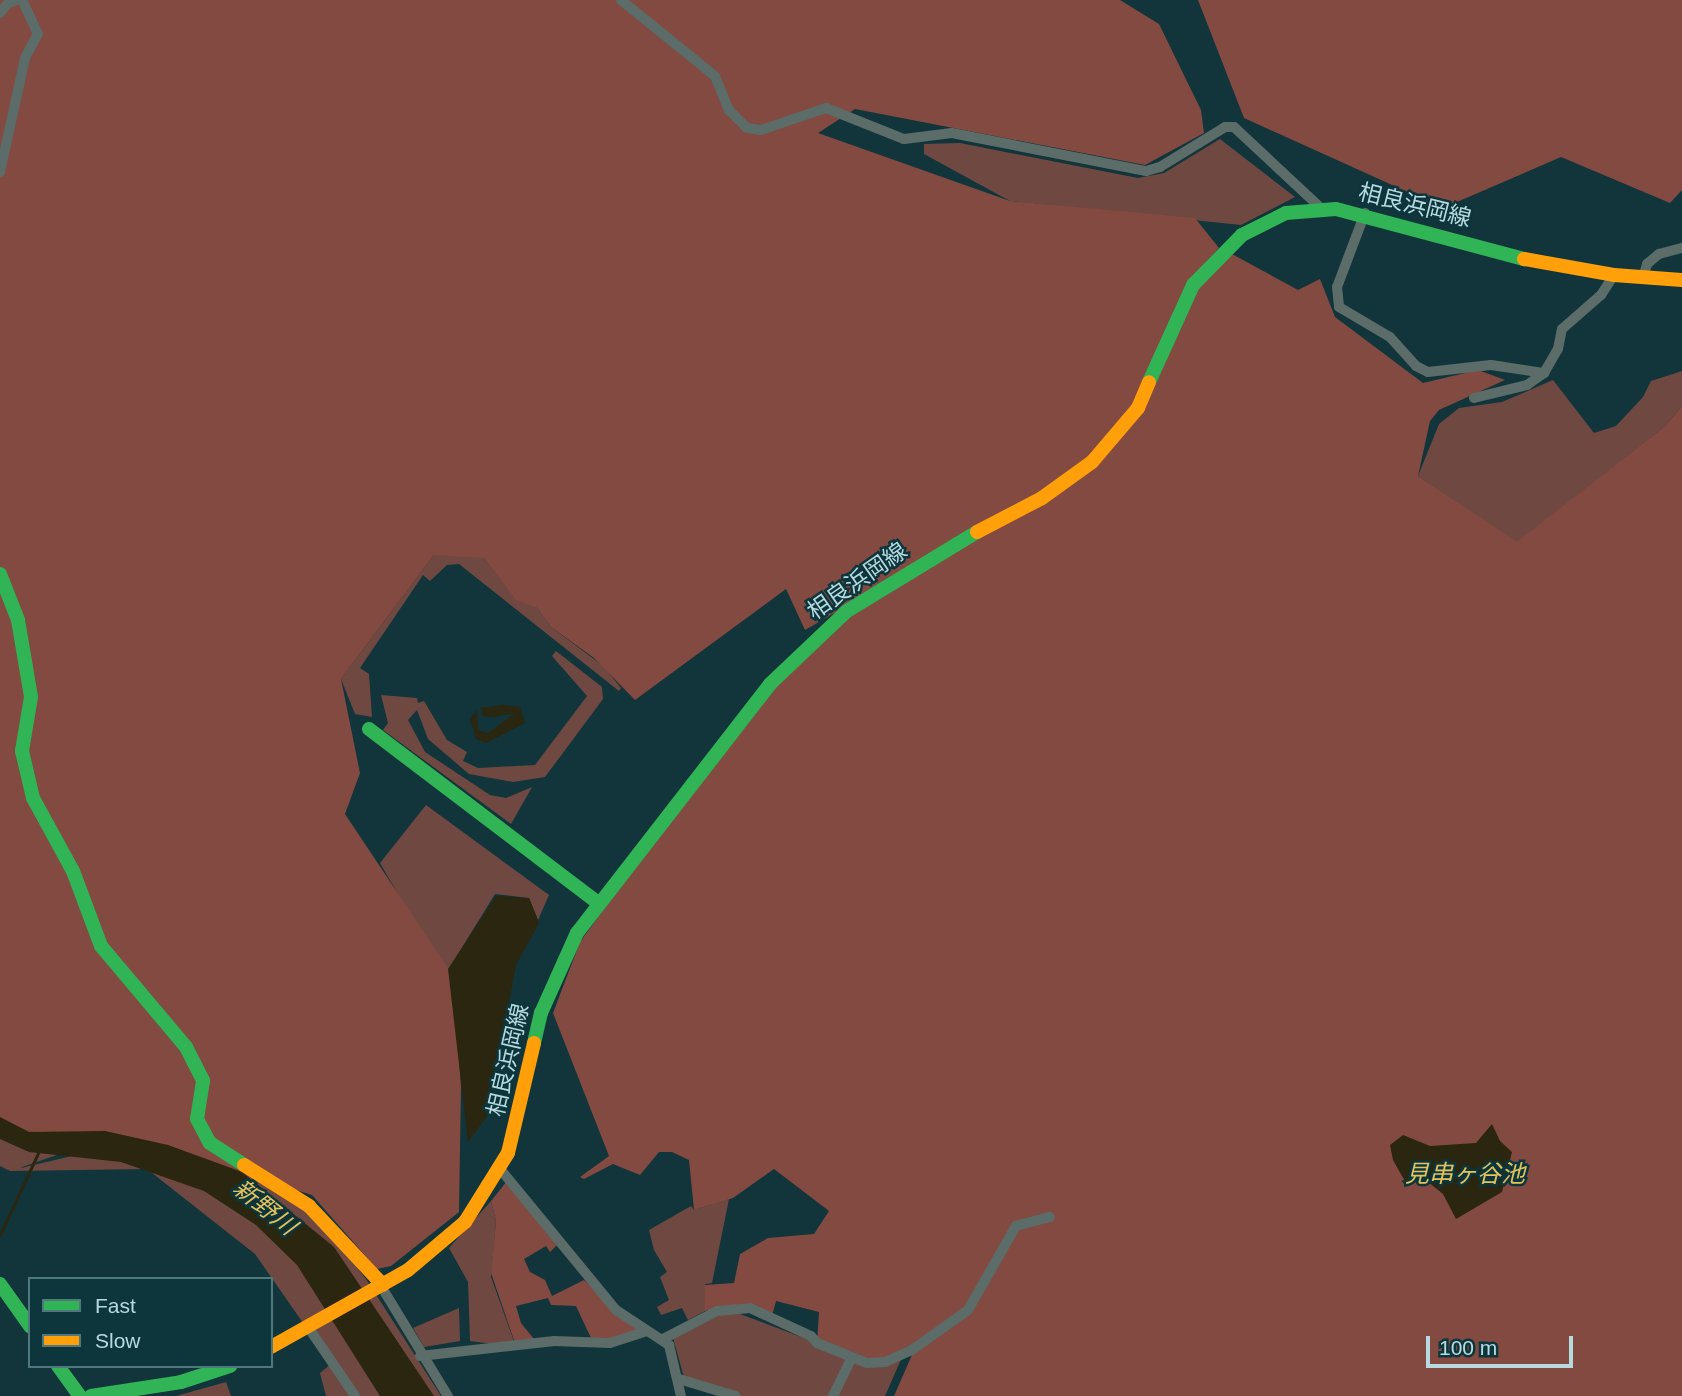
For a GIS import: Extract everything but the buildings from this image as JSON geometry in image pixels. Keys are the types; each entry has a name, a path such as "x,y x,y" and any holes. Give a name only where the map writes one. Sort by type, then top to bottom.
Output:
{"main road":[{"name":"相良浜岡線","path":"273,1346 381,1287 446,1242 477,1208 501,1170 522,1107 548,992 598,903 722,743 801,652 886,583 1042,498 1092,462 1138,408 1183,304 1209,265 1257,226 1286,214 1322,209 1365,213 1525,258 1614,275 1682,280"},
{"path":"0,574 18,620 32,696 22,751 33,798 73,871 101,946 186,1047 203,1081 197,1119 210,1143 310,1206 381,1287"},
{"path":"369,729 598,903"},
{"path":"0,1284 28,1323"},
{"path":"59,1368 80,1396"},
{"path":"91,1396 181,1382 224,1368"}],"street":[{"path":"0,13 8,3 20,0 38,34 25,58 0,172"},
{"path":"621,0 715,76 729,110 747,128 761,130 827,108 904,139 953,133 1146,171 1160,167 1225,127 1234,127 1322,209"},
{"path":"1365,213 1340,277 1339,307 1390,337 1416,366 1428,372 1491,365 1544,373"},
{"path":"1643,278 1647,264 1658,254 1682,247"},
{"path":"1474,398 1527,385 1544,373 1558,349 1562,329 1601,295 1614,275"},
{"path":"501,1170 616,1310 663,1339 671,1351 681,1396"},
{"path":"663,1339 717,1311 750,1308 867,1363 903,1355 968,1310 1016,1226 1050,1217"},
{"path":"381,1287 420,1356 448,1396"},
{"path":"311,1326 355,1396"},
{"path":"420,1356 554,1341 610,1343 648,1331"},
{"path":"833,1396 852,1357"},
{"path":"679,1379 736,1396"}],"shaded area":[{"path":"0,0 1120,0 1159,24 1201,110 1204,133 1145,165 855,109 818,133 1010,201 1195,218 1219,248 1199,270 1221,248 1298,290 1320,279 1335,317 1423,383 1478,370 1505,380 1439,410 1430,421 1418,476 1517,542 1665,426 1682,406 1682,1396 894,1396 915,1348 867,1363 817,1343 819,1312 776,1301 772,1316 734,1305 705,1311 705,1285 734,1283 740,1254 768,1238 814,1234 829,1211 774,1169 733,1198 694,1210 689,1160 672,1152 659,1152 640,1175 613,1164 584,1179 580,1177 609,1156 553,1013 580,942 708,766 801,652 895,578 805,630 786,589 635,700 594,658 551,627 537,608 516,600 484,558 434,555 341,679 360,773 345,814 453,976 461,1086 459,1212 391,1266 377,1269 312,1195 167,1150 11,1128 0,1120"},
{"path":"1198,0 1682,0 1682,190 1670,203 1561,157 1443,208 1244,118"},
{"path":"1220,139 1295,197 1241,225 1010,201 924,154 924,144 960,143 1138,178 1164,173"},
{"path":"1682,371 1682,406 1665,426 1517,543 1418,476 1439,424 1459,408 1502,402 1553,380 1594,433 1616,426 1643,397 1651,381"},
{"path":"466,554 484,558 515,598 537,608 551,627 603,666 621,688 619,691 459,564 447,565 430,581 423,575 360,668 369,674 372,717 355,714 341,679 434,555"},
{"path":"556,651 602,687 603,699 545,777 513,782 469,774 428,739 417,710 408,720 425,752 490,795 506,798 532,787 511,824 383,730 388,723 381,695 417,698 418,703 424,701 447,740 467,752 463,761 478,768 535,765 587,696 552,656"},
{"path":"426,805 549,895 538,920 529,898 495,894 445,975 380,863"},
{"path":"0,1118 111,1136 21,1168 110,1147 112,1137 217,1154 307,1204 366,1279 441,1396 354,1396 255,1254 147,1169 10,1171 0,1166"},
{"path":"507,1181 557,1245 550,1252 546,1246 524,1259 530,1272 545,1280 552,1296 584,1280 640,1332 607,1342 591,1338 576,1306 551,1305 548,1298 516,1306 521,1323 534,1339 516,1346 491,1273 496,1221 491,1201"},
{"path":"729,1199 712,1283 705,1284 705,1311 688,1320 682,1308 661,1315 657,1307 669,1300 660,1277 667,1272 654,1250 649,1230 691,1206 694,1210"},
{"path":"491,1201 496,1221 491,1277 516,1347 470,1341 468,1282 449,1248"},
{"path":"459,1308 460,1341 424,1347 413,1328"},
{"path":"727,1309 817,1343 903,1355 885,1396 731,1396 685,1381 673,1338"},
{"path":"331,1364 353,1396 326,1396 320,1373"},
{"path":"226,1382 231,1396 176,1396"}],"water":[{"path":"503,705 520,707 525,723 486,743 476,739 470,719 477,710 478,730 488,733 515,713 483,716 480,708"},
{"path":"496,896 529,898 539,923 516,965 487,1116 468,1142 448,969"},
{"name":"新野川","path":"0,1117 29,1132 105,1131 168,1145 242,1172 334,1247 434,1396 380,1396 297,1265 256,1225 204,1191 121,1162 29,1152 0,1139"},
{"name":"見串ヶ谷池","path":"1492,1124 1500,1141 1512,1152 1502,1192 1456,1219 1443,1194 1427,1181 1406,1183 1393,1160 1390,1145 1403,1135 1430,1146 1476,1143"}],"waterway":[{"path":"0,1235 38,1153"}],"traffic: fast":[{"path":"1149,382 1193,285 1242,235 1286,213 1336,209 1524,259"},
{"path":"534,1043 541,1013 577,933 770,684 847,611 977,532"},
{"path":"0,574 18,620 31,697 22,751 33,798 73,871 101,946 186,1047 203,1081 197,1119 210,1143 244,1165"},
{"path":"369,729 598,903"},
{"path":"0,1284 28,1323"},
{"path":"59,1368 80,1396"},
{"path":"91,1396 181,1382 224,1368"}],"traffic: slow":[{"path":"1524,259 1614,275 1682,280"},
{"path":"977,532 1042,498 1092,462 1138,408 1149,382"},
{"path":"273,1346 408,1270 465,1222 508,1153 534,1043"},
{"path":"244,1165 309,1206 383,1285"}]}
